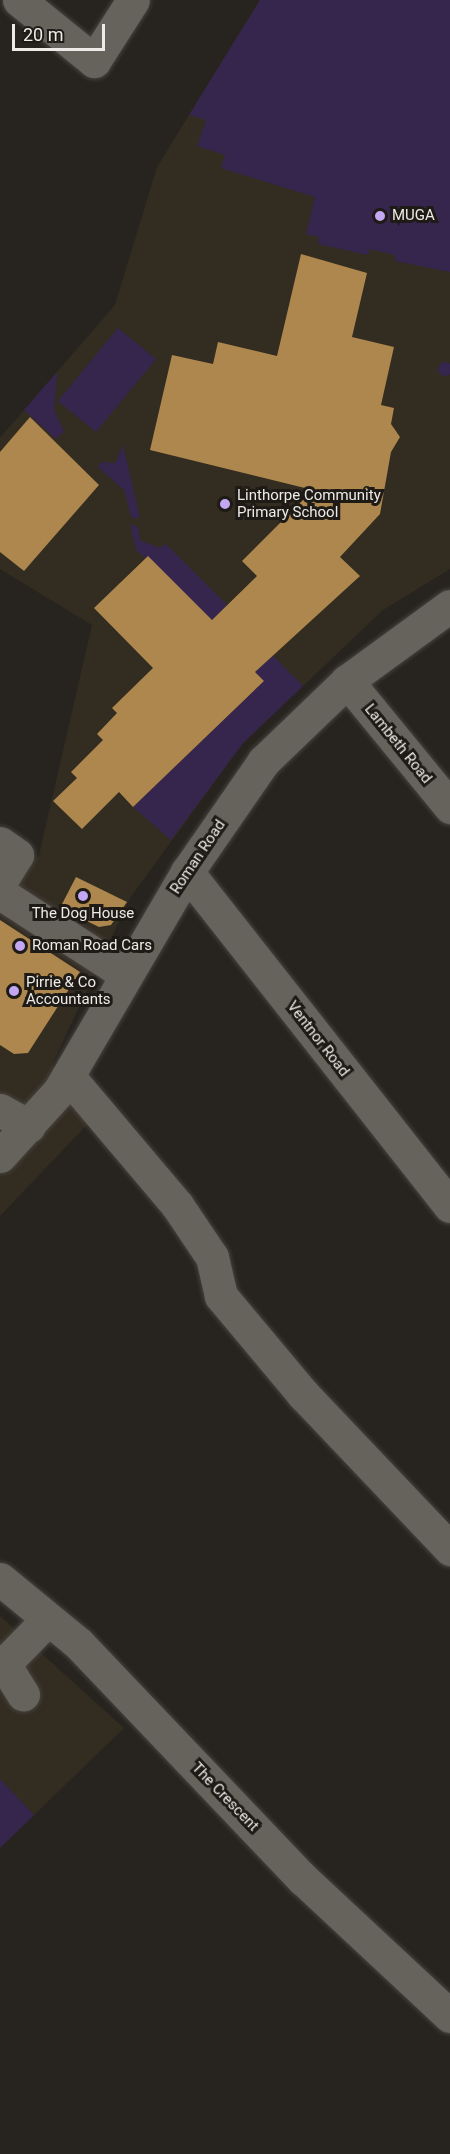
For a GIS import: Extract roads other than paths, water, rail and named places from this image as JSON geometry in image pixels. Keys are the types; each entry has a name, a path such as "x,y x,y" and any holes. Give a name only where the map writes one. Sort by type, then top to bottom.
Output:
{"street":[{"path":"19,0 94,61 133,0"},
{"name":"Roman Road","path":"0,1156 29,1126 68,1076 125,974 187,872 264,761 347,681 450,606"},
{"name":"Lambeth Road","path":"347,681 450,807"},
{"path":"0,843 17,855 0,882"},
{"name":"Ventnor Road","path":"187,872 450,1206"},
{"path":"0,893 125,974"},
{"path":"68,1076 177,1205 212,1257 221,1296 303,1394 450,1549"},
{"path":"0,1110 29,1126"},
{"name":"The Crescent","path":"0,1579 79,1644 303,1879 450,2016"},
{"path":"23,1695 2,1663 48,1619"}],"place":[{"name":"MUGA","path":"380,216"},
{"name":"Linthorpe Community Primary School","path":"225,504"},
{"name":"The Dog House","path":"83,896"},
{"name":"Roman Road Cars","path":"20,946"},
{"name":"Pirrie & Co Accountants","path":"14,991"}]}
